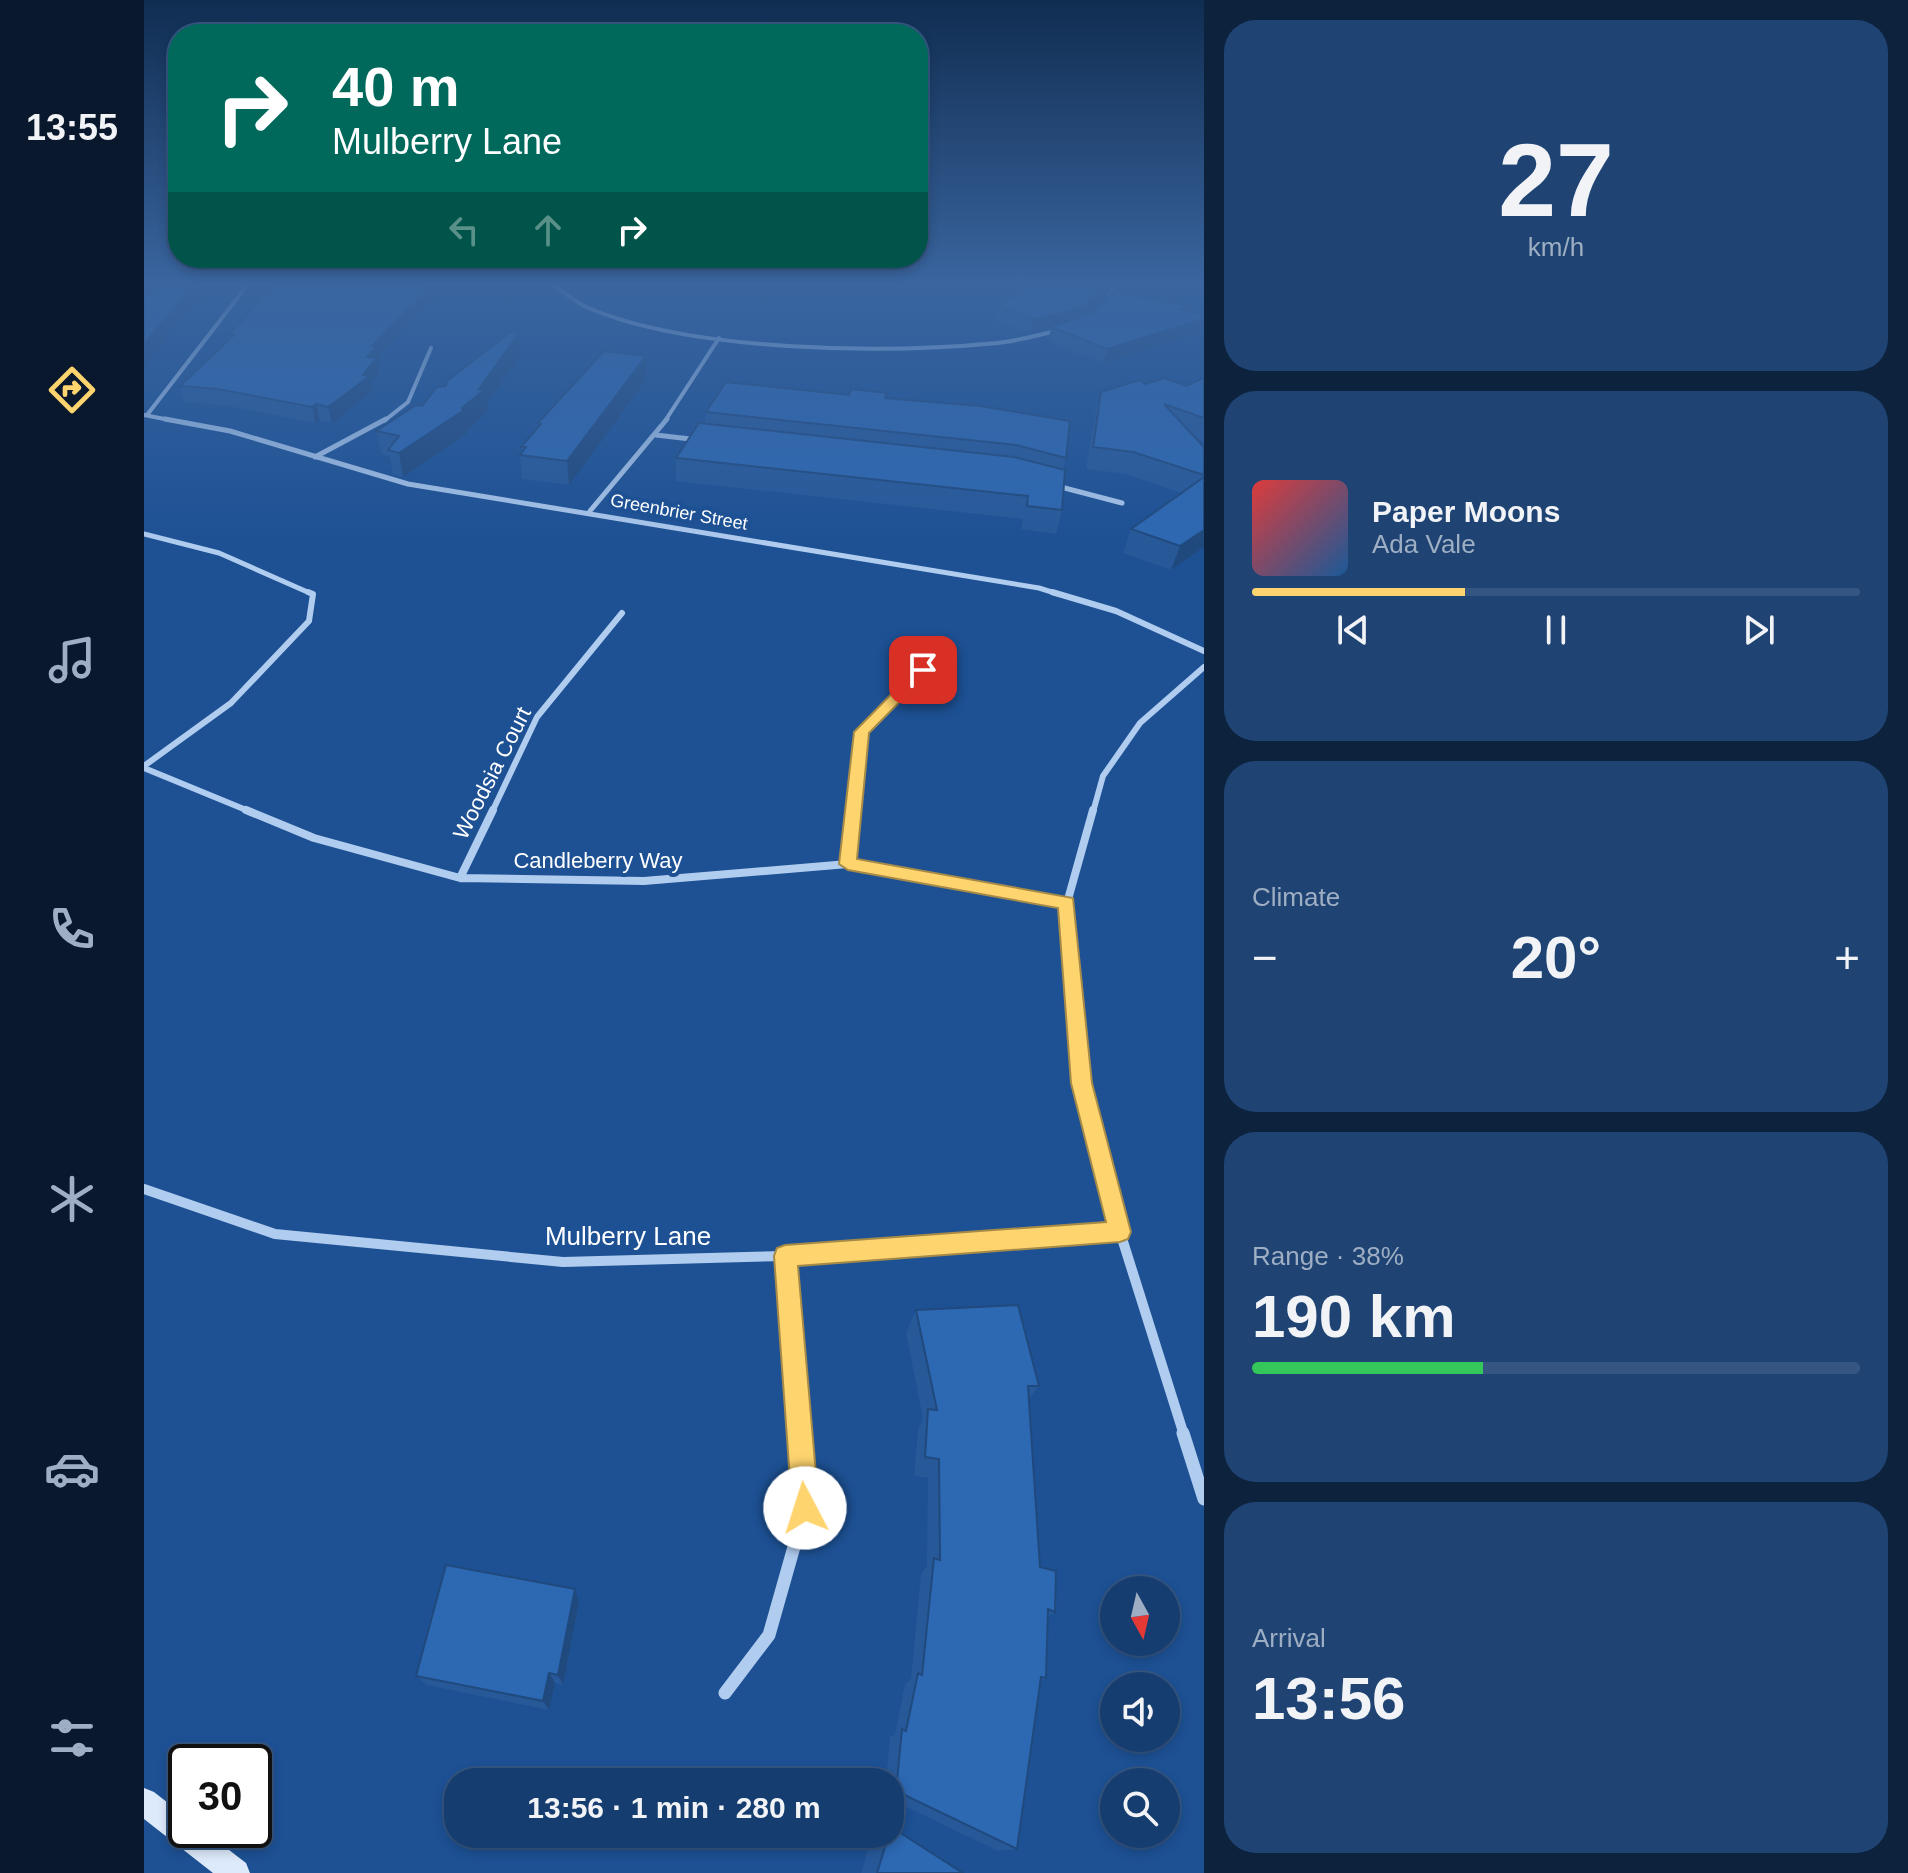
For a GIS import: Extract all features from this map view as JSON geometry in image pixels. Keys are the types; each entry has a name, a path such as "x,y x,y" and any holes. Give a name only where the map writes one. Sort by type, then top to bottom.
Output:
{"street":[{"path":"146,415 181,370"},
{"path":"315,457 376,427 408,402 421,370"},
{"path":"590,511 656,435 698,370"},
{"name":"Greenbrier Street","path":"146,415 230,431 408,484 590,511 1039,588 1116,611 1204,651"},
{"path":"656,435 702,440"},
{"path":"1052,485 1122,503"},
{"path":"144,534 219,553 313,594 309,621 231,703 144,767"},
{"name":"Woodsia Court","path":"460,878 537,717 622,613"},
{"path":"848,864 862,732 943,649"},
{"path":"1204,667 1140,723 1103,776 1067,903 1081,1083 1120,1232 1204,1499"},
{"name":"Candleberry Way","path":"144,767 314,838 460,878 644,881 848,864 1067,903"},
{"name":"Mulberry Lane","path":"144,1189 275,1234 563,1262 785,1256 1120,1232"},
{"path":"725,1693 769,1635 805,1508 785,1256"},
{"path":"144,1802 236,1873"}],"building":[{"path":"197,370 367,370 363,375 370,376 328,407 180,386"},
{"path":"461,370 492,370 479,389 485,389 462,408 464,410 399,453 388,450 399,436 376,431 416,405 422,406 437,387 446,386 447,381"},
{"path":"586,370 635,370 567,461 520,455 526,447 521,447 541,424 538,423"},
{"path":"1165,378 1186,386 1204,378 1204,418 1164,404 1204,447 1204,475 1133,452 1093,447 1101,392 1140,380 1145,384"},
{"path":"726,382 849,395 851,389 887,393 885,398 980,406 1070,421 1066,458 1016,445 706,412"},
{"path":"699,423 1014,457 1065,470 1062,510 1027,506 1028,496 676,458"},
{"path":"1204,477 1204,530 1180,546 1131,529"},
{"path":"1018,1305 1039,1386 1028,1386 1040,1567 1056,1571 1055,1612 1048,1609 1046,1678 1041,1677 1017,1849 904,1795 904,1768 898,1768 902,1729 906,1731 918,1673 922,1675 934,1558 940,1560 939,1459 925,1457 928,1409 937,1410 916,1310"},
{"path":"446,1565 575,1589 558,1675 549,1673 543,1701 416,1676"},
{"path":"904,1835 963,1873 877,1873 885,1848 904,1848"}],"route":[{"path":"805,1508 785,1256 1120,1232 1081,1083 1067,903 848,864 862,732 923,670"}]}
